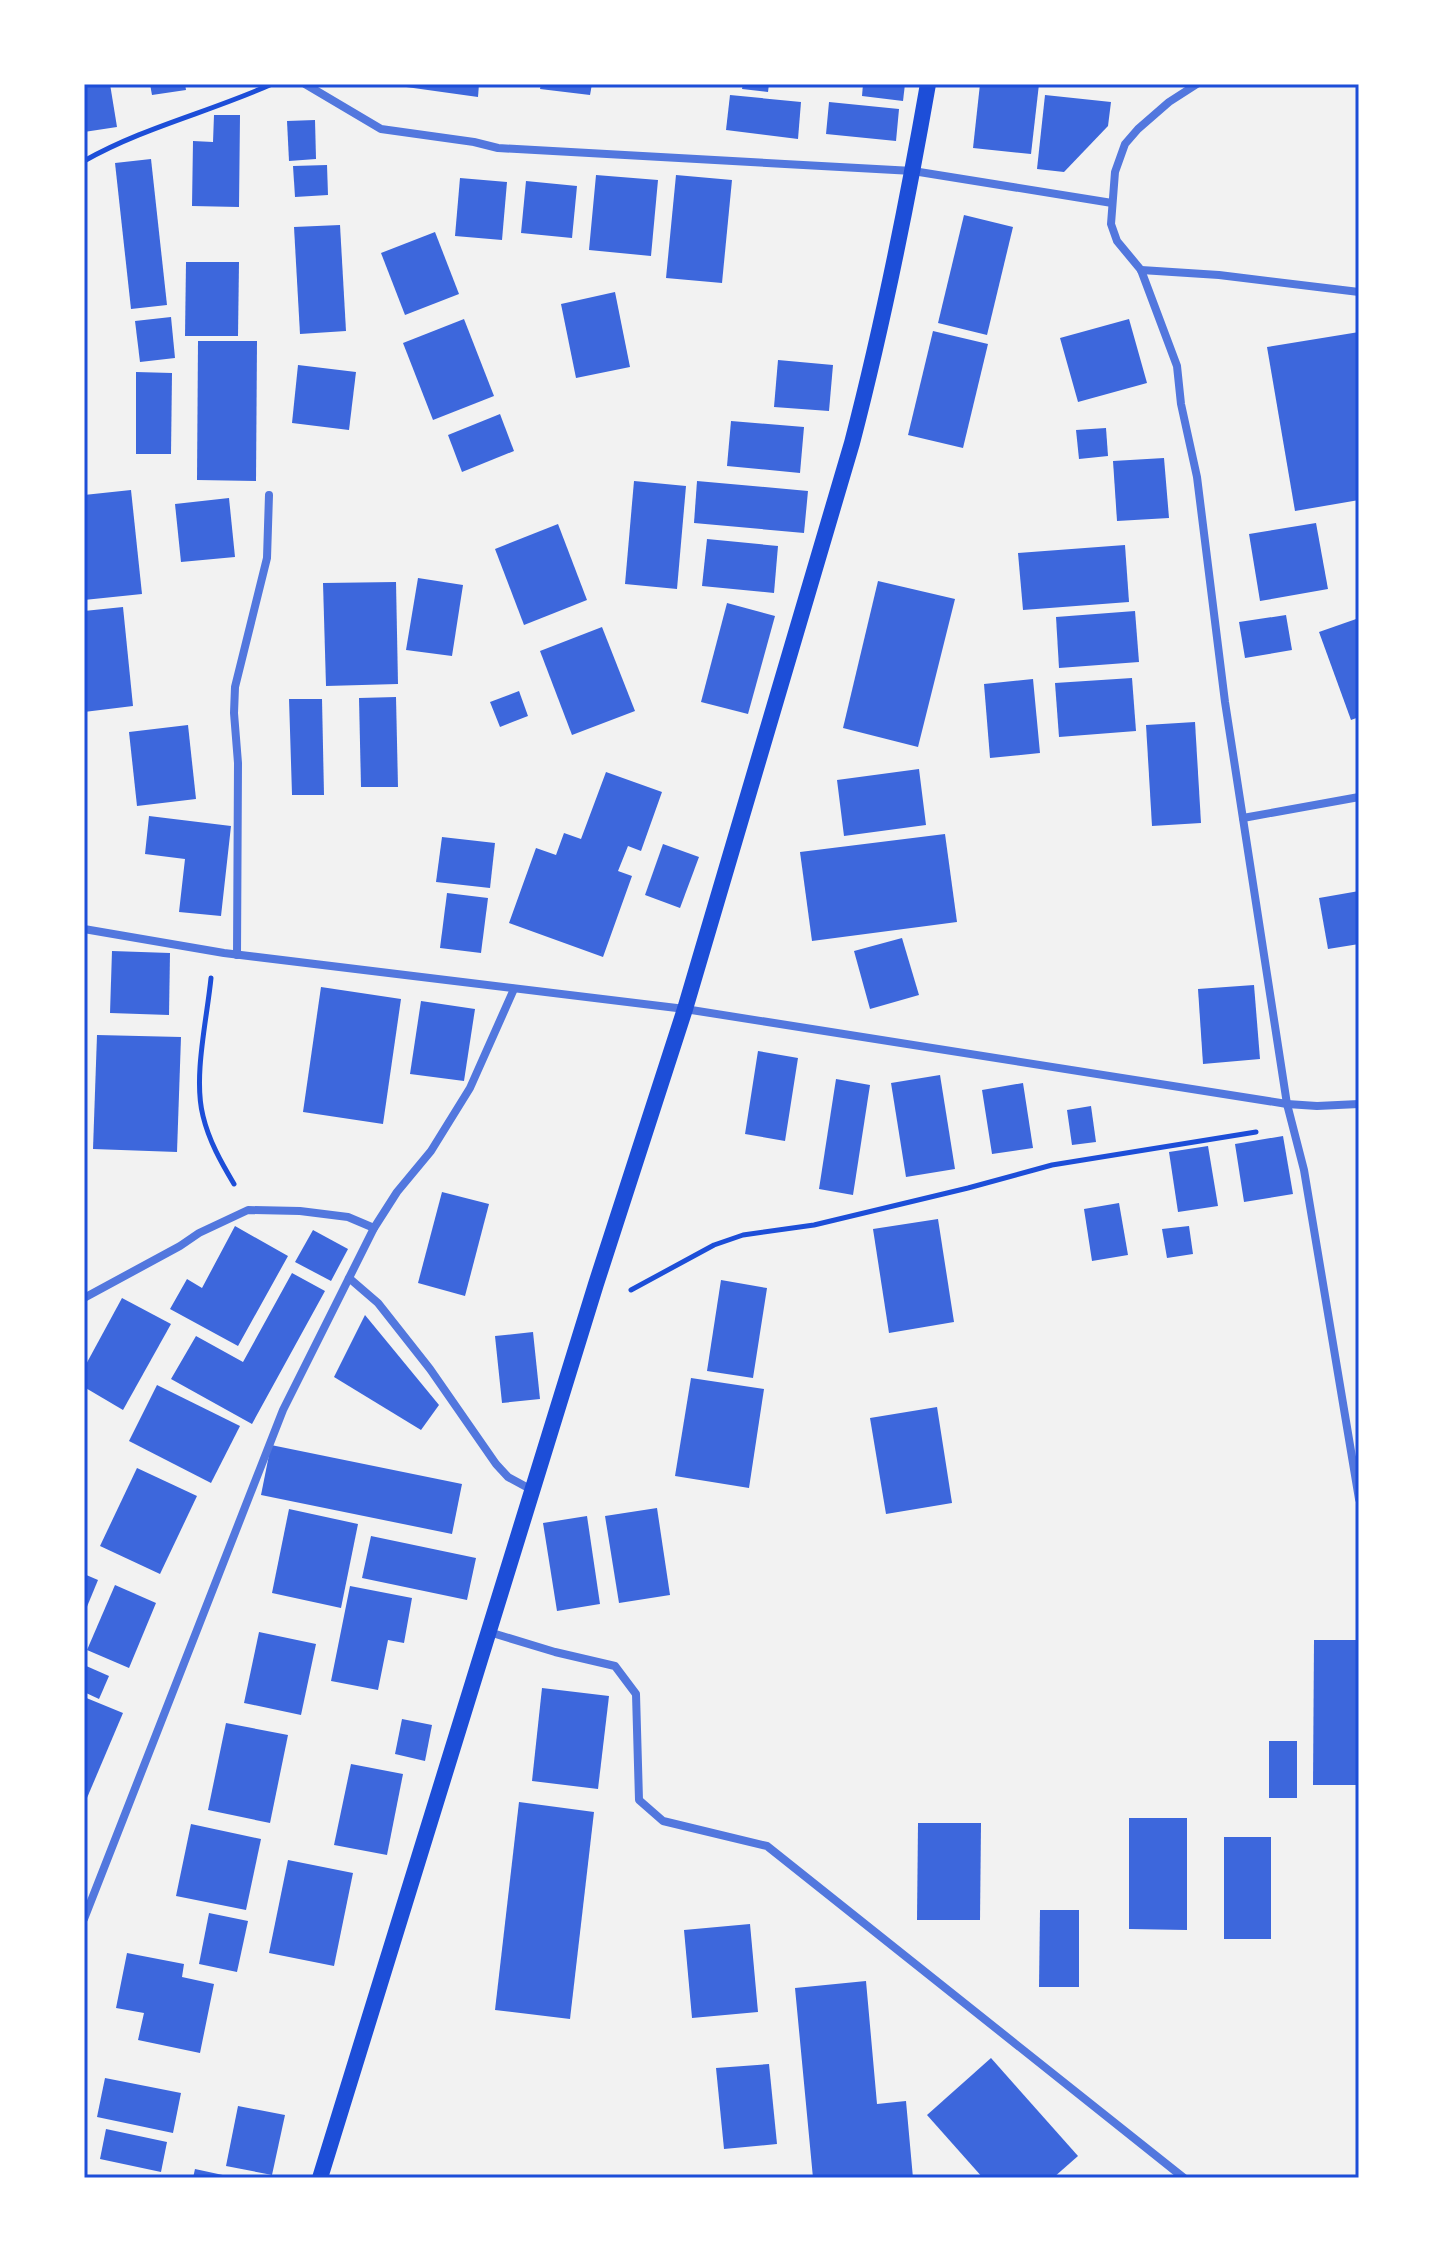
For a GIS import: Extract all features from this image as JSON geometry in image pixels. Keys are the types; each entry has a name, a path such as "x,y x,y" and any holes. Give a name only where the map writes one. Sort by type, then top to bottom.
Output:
{"main road":[{"path":"320,2178 596,1284 685,1009 852,443 913,171 928,84"}],"street":[{"path":"305,84 381,129 407,135 474,142 498,148 913,171 1112,203"},
{"path":"1197,84 1169,102 1125,144 1115,172 1111,224 1117,241 1141,270 1177,366 1181,404 1197,477 1225,702 1287,1104 1304,1170 1359,1499"},
{"path":"1141,270 1219,275 1359,292"},
{"path":"237,955 238,763 235,687 267,558 269,495"},
{"path":"1243,818 1359,797"},
{"path":"84,929 237,955 685,1009 1287,1104 1359,1104"},
{"path":"84,1919 283,1410 374,1228 397,1192 431,1151 470,1088 514,989"},
{"path":"84,1298 199,1233 248,1210 300,1211 348,1217 374,1228"},
{"path":"349,1278 378,1303 413,1347 496,1464 508,1477 532,1491"},
{"path":"488,1632 615,1666 636,1694 639,1800 663,1821 767,1846 1184,2178"}],"path":[{"path":"84,161 154,127 272,84"},
{"path":"214,951 200,1075 202,1113 211,1143 248,1210"},
{"path":"596,1284 619,1294 637,1288 714,1245 743,1235 814,1225 1052,1165 1294,1128"}],"building":[{"path":"84,84 110,84 117,127 84,132"},
{"path":"150,84 185,84 186,90 152,95"},
{"path":"479,84 478,97 399,86"},
{"path":"541,84 592,84 590,95 540,89"},
{"path":"743,84 769,84 768,92 742,89"},
{"path":"863,84 905,84 903,101 862,96"},
{"path":"980,84 1039,84 1031,154 973,148"},
{"path":"730,95 801,102 798,139 726,130"},
{"path":"1045,95 1111,102 1108,126 1064,172 1037,169"},
{"path":"829,102 899,109 896,141 826,134"},
{"path":"214,115 240,115 239,207 192,206 193,141 213,142"},
{"path":"315,120 316,159 289,161 287,121"},
{"path":"151,159 167,305 131,309 115,163"},
{"path":"327,165 328,195 295,197 293,166"},
{"path":"596,175 658,180 651,256 589,250"},
{"path":"676,175 732,180 722,283 666,278"},
{"path":"460,178 507,182 502,240 455,236"},
{"path":"526,181 577,186 572,238 521,233"},
{"path":"964,215 1013,227 987,335 938,323"},
{"path":"340,225 346,331 300,334 294,227"},
{"path":"435,232 459,294 405,315 381,253"},
{"path":"186,262 239,262 238,336 185,336"},
{"path":"615,292 630,367 576,378 561,304"},
{"path":"171,317 175,358 140,362 135,321"},
{"path":"464,319 494,396 433,420 403,343"},
{"path":"1129,319 1147,383 1078,402 1060,338"},
{"path":"933,331 988,344 963,448 908,435"},
{"path":"1359,332 1359,500 1295,511 1267,347"},
{"path":"198,341 257,341 256,481 197,480"},
{"path":"778,360 833,365 829,411 774,407"},
{"path":"298,365 356,372 349,430 292,423"},
{"path":"136,372 172,373 171,454 136,454"},
{"path":"500,414 514,451 462,472 448,435"},
{"path":"731,421 804,427 800,473 727,466"},
{"path":"1106,428 1108,456 1079,459 1076,430"},
{"path":"1164,458 1169,518 1117,521 1113,461"},
{"path":"634,481 686,486 677,589 625,584"},
{"path":"697,481 808,491 804,533 694,523"},
{"path":"131,490 142,594 84,600 84,495"},
{"path":"229,498 235,557 181,562 175,504"},
{"path":"1316,523 1328,589 1260,601 1249,534"},
{"path":"558,524 587,600 524,625 495,549"},
{"path":"707,539 778,546 774,593 702,586"},
{"path":"1125,545 1129,602 1023,610 1018,553"},
{"path":"418,578 463,585 452,656 406,650"},
{"path":"878,581 955,599 918,747 843,728"},
{"path":"396,582 398,684 326,686 323,583"},
{"path":"727,603 775,616 748,714 701,702"},
{"path":"123,607 133,706 84,712 84,611"},
{"path":"1135,611 1139,662 1059,668 1056,617"},
{"path":"1286,615 1292,650 1245,658 1239,622"},
{"path":"1359,618 1359,717 1351,720 1319,632"},
{"path":"602,627 635,711 572,735 540,651"},
{"path":"1132,678 1136,731 1059,737 1055,683"},
{"path":"1033,679 1040,753 990,758 984,684"},
{"path":"519,691 528,716 500,727 490,702"},
{"path":"396,697 398,787 361,787 359,698"},
{"path":"289,699 322,699 324,795 292,795"},
{"path":"1195,722 1201,823 1152,826 1146,725"},
{"path":"188,725 196,799 137,806 129,732"},
{"path":"919,769 926,825 844,836 837,780"},
{"path":"606,772 662,792 641,851 628,846 618,871 632,876 603,957 509,923 536,848 556,855 564,833 581,839"},
{"path":"149,816 231,826 221,916 179,912 185,859 145,854"},
{"path":"945,834 957,922 812,941 800,852"},
{"path":"442,837 495,843 490,888 436,882"},
{"path":"663,844 699,857 680,908 645,895"},
{"path":"1359,891 1359,944 1328,949 1319,898"},
{"path":"447,893 488,898 481,953 440,948"},
{"path":"902,938 919,995 870,1009 854,951"},
{"path":"112,951 170,953 169,1015 110,1013"},
{"path":"1254,985 1260,1059 1203,1064 1198,989"},
{"path":"321,987 401,999 383,1124 303,1112"},
{"path":"421,1001 475,1009 464,1081 410,1074"},
{"path":"97,1035 181,1037 177,1152 93,1149"},
{"path":"758,1051 798,1058 785,1141 745,1134"},
{"path":"940,1075 955,1169 906,1177 891,1083"},
{"path":"836,1079 870,1085 853,1195 819,1189"},
{"path":"1023,1083 1033,1148 992,1154 982,1090"},
{"path":"1091,1106 1096,1142 1072,1145 1067,1110"},
{"path":"1283,1136 1293,1194 1244,1202 1235,1144"},
{"path":"1208,1146 1218,1206 1178,1212 1169,1152"},
{"path":"442,1192 489,1204 465,1296 418,1283"},
{"path":"1119,1203 1128,1255 1092,1261 1084,1209"},
{"path":"938,1219 954,1322 889,1333 873,1229"},
{"path":"235,1226 288,1256 238,1346 170,1309 187,1279 202,1288"},
{"path":"1189,1226 1193,1254 1167,1258 1162,1229"},
{"path":"313,1230 348,1249 331,1281 295,1262"},
{"path":"292,1273 325,1291 252,1424 171,1379 196,1336 243,1362"},
{"path":"721,1280 767,1288 753,1378 707,1371"},
{"path":"122,1298 171,1324 123,1410 84,1387 84,1368"},
{"path":"365,1315 439,1405 421,1430 334,1377"},
{"path":"533,1332 540,1399 502,1403 495,1336"},
{"path":"691,1378 764,1389 749,1488 675,1476"},
{"path":"157,1385 240,1426 211,1483 129,1441"},
{"path":"937,1407 952,1503 886,1514 870,1418"},
{"path":"271,1445 462,1484 452,1534 261,1495"},
{"path":"137,1468 197,1496 160,1574 100,1546"},
{"path":"657,1508 670,1595 619,1603 605,1516"},
{"path":"289,1509 358,1524 341,1608 272,1593"},
{"path":"587,1516 600,1604 557,1611 543,1523"},
{"path":"371,1536 476,1558 467,1600 362,1578"},
{"path":"84,1574 98,1580 84,1614"},
{"path":"115,1585 156,1603 129,1668 87,1650"},
{"path":"350,1586 412,1598 404,1643 388,1640 378,1690 331,1681"},
{"path":"259,1632 316,1644 301,1715 244,1703"},
{"path":"1314,1640 1358,1640 1357,1785 1313,1785"},
{"path":"84,1665 109,1676 99,1699 84,1692"},
{"path":"542,1688 609,1696 598,1789 532,1781"},
{"path":"84,1697 123,1713 84,1805"},
{"path":"402,1719 432,1725 425,1761 395,1754"},
{"path":"226,1723 288,1735 270,1823 208,1810"},
{"path":"1269,1741 1297,1741 1297,1798 1269,1798"},
{"path":"351,1764 403,1774 387,1855 334,1845"},
{"path":"519,1802 594,1812 570,2019 495,2010"},
{"path":"1129,1818 1187,1818 1187,1930 1129,1929"},
{"path":"918,1823 981,1823 980,1920 917,1920"},
{"path":"191,1824 261,1839 246,1910 176,1896"},
{"path":"1224,1837 1271,1837 1271,1939 1224,1939"},
{"path":"288,1860 353,1873 334,1966 269,1953"},
{"path":"1040,1910 1079,1910 1079,1987 1039,1987"},
{"path":"209,1913 248,1921 237,1972 199,1964"},
{"path":"750,1924 758,2012 692,2018 684,1930"},
{"path":"127,1953 184,1964 182,1977 214,1984 200,2053 138,2040 144,2013 116,2008"},
{"path":"866,1981 877,2104 906,2101 913,2178 813,2178 795,1988"},
{"path":"991,2058 1078,2156 1053,2178 983,2178 927,2115"},
{"path":"769,2064 777,2144 724,2149 716,2068"},
{"path":"105,2078 181,2093 173,2133 97,2117"},
{"path":"238,2106 285,2115 272,2175 226,2166"},
{"path":"106,2129 167,2142 161,2172 100,2159"},
{"path":"195,2169 232,2177 232,2178 193,2178"}]}
